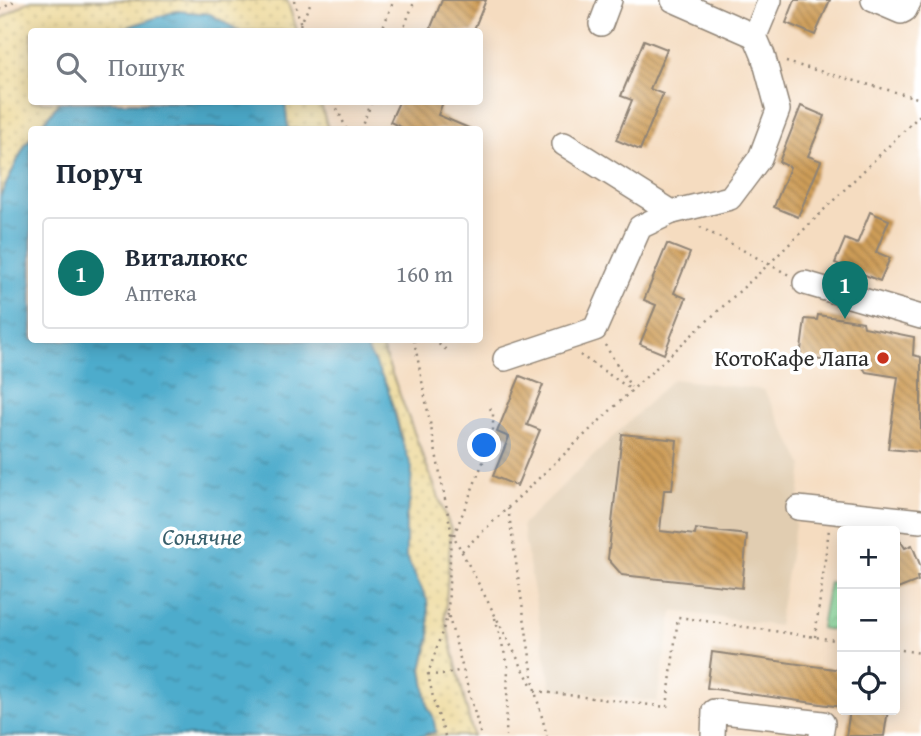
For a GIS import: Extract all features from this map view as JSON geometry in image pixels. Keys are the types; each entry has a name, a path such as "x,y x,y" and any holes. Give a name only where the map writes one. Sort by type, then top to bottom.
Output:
{"lane":[{"path":"601,23 610,0"},
{"path":"673,0 759,46"},
{"path":"505,359 595,329 640,227 672,212 730,198 760,158 778,110 759,46 770,0"},
{"path":"873,0 901,12 910,0"},
{"path":"564,144 672,212"},
{"path":"805,283 921,317"},
{"path":"798,508 921,521"},
{"path":"713,736 714,711 823,723 821,736"}],"path":[{"path":"0,10 16,0"},
{"path":"294,0 301,28"},
{"path":"300,25 312,0"},
{"path":"383,28 394,0"},
{"path":"404,28 415,0"},
{"path":"759,46 921,99"},
{"path":"335,105 345,126"},
{"path":"362,126 371,105"},
{"path":"462,551 769,264 921,114"},
{"path":"672,212 805,283"},
{"path":"595,329 632,390"},
{"path":"559,342 632,390"},
{"path":"415,343 451,530 448,614 481,736"},
{"path":"437,343 449,351"},
{"path":"454,535 493,437 493,414 488,404"},
{"path":"508,508 535,691 547,736"},
{"path":"815,637 831,512"},
{"path":"451,530 535,691"},
{"path":"493,611 508,666 506,736"},
{"path":"446,736 428,674 448,614"},
{"path":"535,691 667,707 678,617 837,640"},
{"path":"900,650 921,653"},
{"path":"428,674 442,675 462,670"}],"shaded area":[{"path":"673,379 764,390 803,465 778,626 673,611 657,702 551,688 522,525"}],"sand":[{"path":"31,0 287,0 296,28 234,28 210,14 176,11 125,28 28,28 28,105 58,105 40,126 28,126 28,141 0,197 0,19"},
{"path":"285,105 321,105 327,126 288,126"},
{"path":"363,343 380,343 451,530 445,618 473,736 424,736 435,733 422,669 430,636 427,600 406,557 406,517 410,500 396,414"}],"green space":[{"path":"829,582 837,584 837,631 821,628"}],"water":[{"path":"176,11 210,14 234,28 125,28"},
{"path":"58,105 285,105 288,126 40,126"},
{"name":"Сонячне","path":"28,141 28,343 364,343 387,386 412,468 406,517 406,557 427,600 430,636 422,669 428,708 433,716 436,732 424,736 0,736 0,197"}],"building":[{"path":"442,0 486,0 475,28 431,28"},
{"path":"795,0 830,0 815,35 786,23"},
{"path":"644,40 667,49 650,89 663,94 640,150 616,140 632,100 621,96"},
{"path":"398,105 442,105 438,115 464,126 398,126 390,122"},
{"path":"801,106 825,116 808,156 821,161 798,217 774,207 790,167 779,162"},
{"path":"870,212 889,220 876,252 890,258 880,281 835,263 845,239 857,244"},
{"path":"667,244 690,253 674,293 686,298 664,354 640,344 656,305 644,300"},
{"path":"818,315 863,322 864,327 914,337 913,355 921,357 921,452 888,449 898,377 866,372 862,366 800,357 805,319 817,320"},
{"path":"520,376 543,385 527,425 540,430 517,486 493,476 509,437 497,432"},
{"path":"622,434 677,440 672,490 664,490 660,531 695,535 696,529 747,535 742,588 622,575 608,559"},
{"path":"900,540 905,548 912,545 921,567 918,581 900,588"},
{"path":"712,652 837,669 837,706 707,688"},
{"path":"849,715 887,715 884,736 846,736"}],"place":[{"name":"Виталюкс","path":"845,319"},
{"name":"КотоКафе Лапа","path":"883,358"}]}
